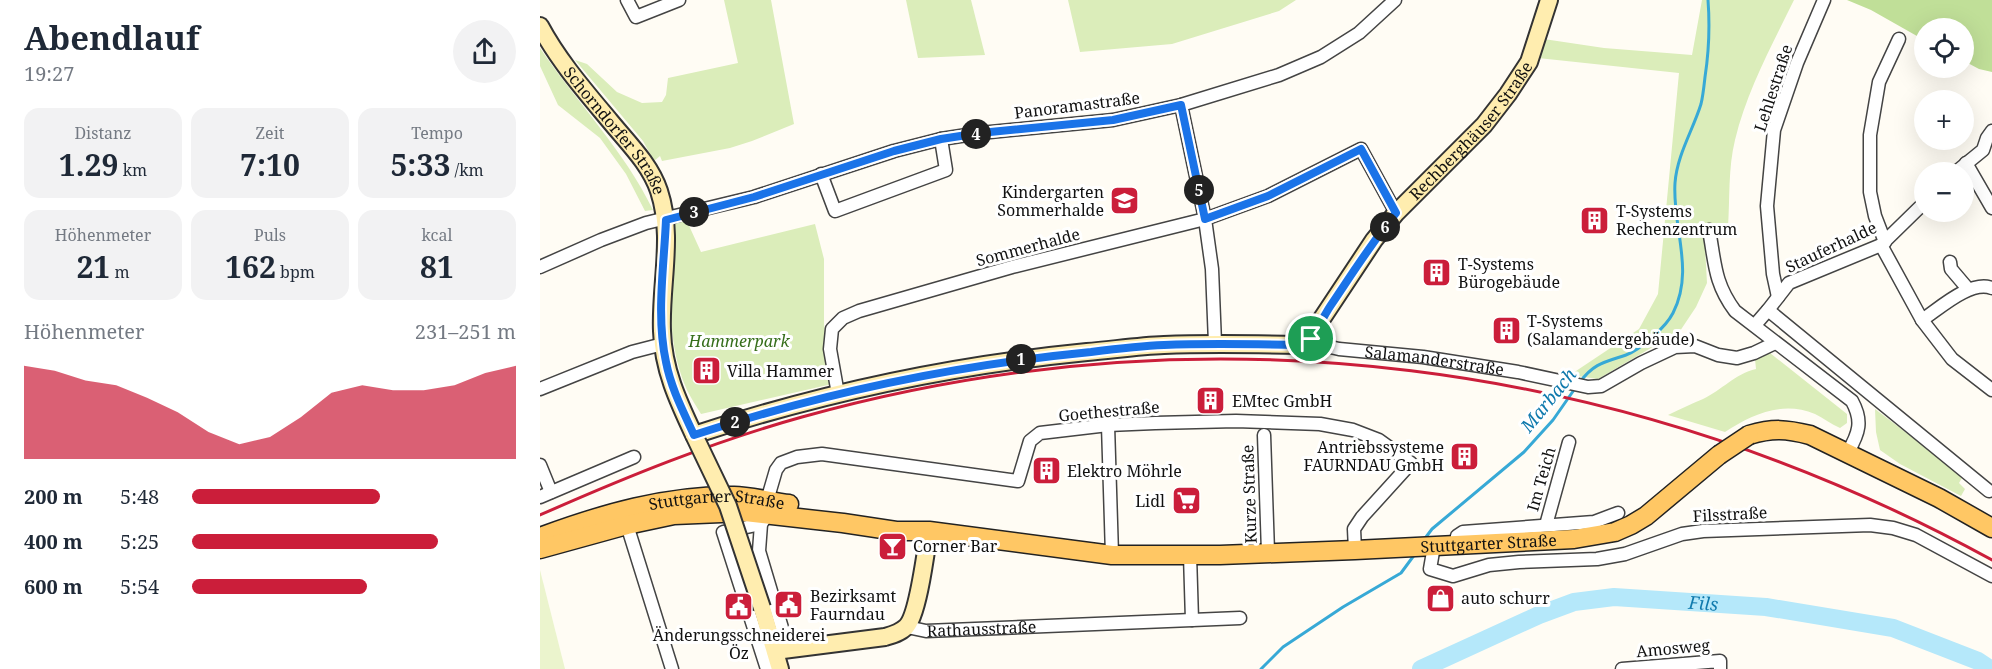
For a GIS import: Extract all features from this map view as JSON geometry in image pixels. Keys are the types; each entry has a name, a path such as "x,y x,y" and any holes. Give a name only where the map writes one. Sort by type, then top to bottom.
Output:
{"main road":[{"name":"Stuttgarter Straße","path":"540,549 629,530 674,515 707,513 766,513 888,519 929,531 1112,555 1355,550 1574,539 1614,532 1646,516 1719,455 1749,435 1769,429 1789,430 1810,435 1850,451 1992,528"},
{"name":"Stuttgarter Straße","path":"540,537 601,516 672,500 737,496 766,513"}],"street":[{"path":"627,0 636,17 680,0"},
{"name":"Panoramastraße","path":"540,267 646,223 754,197 894,151 941,139 980,133 1113,120 1181,105 1279,75 1321,57 1359,33 1395,0"},
{"name":"Rechberghäuser Straße","path":"1311,339 1374,240 1396,213 1484,125 1508,94 1529,63 1549,0"},
{"name":"Lehlestraße","path":"1778,297 1773,274 1767,206 1774,130 1797,63 1824,0"},
{"name":"Schorndorfer Straße","path":"540,26 571,73 628,142 658,189 666,220 662,292 650,347 666,363 678,399 728,506 762,608 781,649 780,669"},
{"path":"1899,39 1879,82 1870,135 1870,192 1875,216 1883,243 1922,320 1952,358 1992,390"},
{"path":"1181,105 1205,219 1212,269 1215,343"},
{"path":"1968,162 1987,149 1987,138 1992,131"},
{"path":"821,174 834,211 946,170 941,139"},
{"name":"Sommerhalde","path":"838,394 830,349 832,329 843,318 858,311 1012,267 1205,219 1268,196 1361,149 1396,213"},
{"path":"1974,177 1992,208"},
{"name":"Stauferhalde","path":"1755,325 1789,283 1883,243 1914,213"},
{"path":"1709,230 1715,272 1723,294 1735,311 1852,401 1858,413 1859,424 1850,451"},
{"path":"1950,262 1952,269 1968,289"},
{"path":"1922,320 1968,289 1977,286 1992,288"},
{"path":"1768,310 1989,491"},
{"path":"694,435 838,394 1025,358 1161,345 1215,343 1301,345 1311,339"},
{"name":"Salamanderstraße","path":"1311,339 1339,349 1423,357 1588,387 1601,386 1675,347 1695,346 1718,356 1737,358 1775,343"},
{"path":"540,389 650,347"},
{"name":"Goethestraße","path":"766,513 776,470 781,463 797,457 822,454 1018,481 1030,441 1040,433 1108,425 1236,421 1320,424 1353,430 1379,440 1411,463 1354,529 1355,550"},
{"path":"1108,425 1112,555"},
{"name":"Kurze Straße","path":"1264,435 1268,552"},
{"name":"Im Teich","path":"1546,525 1569,442"},
{"path":"540,465 545,494 634,457"},
{"path":"766,513 723,532 767,669"},
{"path":"766,513 759,551 771,594 781,649"},
{"name":"Im Teich","path":"1456,545 1457,536 1463,532 1594,522 1618,513"},
{"name":"Filsstraße","path":"1421,546 1430,569 1453,576 1489,565 1598,559 1625,554 1682,534 1703,531 1870,525 1893,528 1916,535 1992,576"},
{"path":"629,530 672,669"},
{"path":"907,627 912,618 929,531"},
{"path":"1190,555 1192,620"},
{"name":"Rathausstraße","path":"781,649 885,637 907,627 926,631 1240,618"},
{"name":"Amosweg","path":"1622,669 1720,661 1720,669"}],"green space":[{"path":"724,0 771,0 794,124 730,148 662,161 660,156 654,161 643,141 575,60 587,64 617,92 642,103 662,102 666,95 668,78 738,63"},
{"path":"906,0 971,0 985,55 918,58"},
{"path":"1068,0 1296,0 1279,11 1172,44 1080,52"},
{"path":"1702,0 1794,0 1761,68 1740,121 1731,161 1728,227 1704,229 1707,283 1696,307 1680,331 1598,379 1570,375 1639,329 1658,294 1679,73 1538,58 1537,38 1604,48 1692,55"},
{"path":"1847,0 1992,0 1992,72 1974,66 1974,18 1914,18 1914,34 1871,10"},
{"path":"540,48 628,167 653,210 645,211 626,174 600,138 558,105 540,66"},
{"name":"Hammerpark","path":"686,219 701,252 815,224 824,259 824,325 832,384 701,414 679,370 672,328 671,284 674,220"},
{"path":"1770,353 1847,414 1847,423 1840,428 1803,410 1779,409 1756,415 1725,432 1668,415 1703,399 1748,371 1756,369 1755,359"},
{"path":"1875,409 1963,476 1959,483 1965,489 1961,496 1900,464 1880,450"},
{"path":"540,570 565,669 540,669"}],"waterway":[{"name":"Marbach","path":"1580,382 1595,367 1632,352 1652,337 1670,319 1679,297 1683,265 1675,183 1679,162 1701,104 1708,48 1708,0"},
{"name":"Marbach","path":"1423,541 1432,529 1524,452 1553,420 1576,387"},
{"name":"Marbach","path":"1261,669 1283,647 1343,607 1401,573 1415,554"},
{"name":"Fils","path":"1421,669 1539,615 1574,602 1614,597 1766,607 1893,628 1978,661 1990,669"}],"railway":[{"path":"540,515 670,461 768,427 954,382 1107,363 1260,360 1411,371 1561,397 1708,437 1852,492 1992,560"}],"place":[{"name":"Kindergarten Sommerhalde","path":"1125,201"},
{"name":"T-Systems Rechenzentrum","path":"1595,220"},
{"name":"T-Systems Bürogebäude","path":"1437,273"},
{"name":"T-Systems (Salamandergebäude)","path":"1506,330"},
{"name":"Villa Hammer","path":"706,371"},
{"name":"EMtec GmbH","path":"1211,401"},
{"name":"Antriebssysteme FAURNDAU GmbH","path":"1465,456"},
{"name":"Elektro Möhrle","path":"1046,471"},
{"name":"Lidl","path":"1186,501"},
{"name":"Corner Bar","path":"892,546"},
{"name":"auto schurr","path":"1440,598"},
{"name":"Bezirksamt Faurndau","path":"789,605"},
{"name":"Änderungsschneiderei Öz","path":"739,607"}],"route":[{"path":"1181,105 1205,219 1268,196 1361,149 1396,213 1374,240 1311,339 1301,345 1215,343 1161,345 1025,358 838,394 694,435 672,384 663,344 662,292 666,220 754,197 894,151 941,139 1113,120 1181,105"}]}
